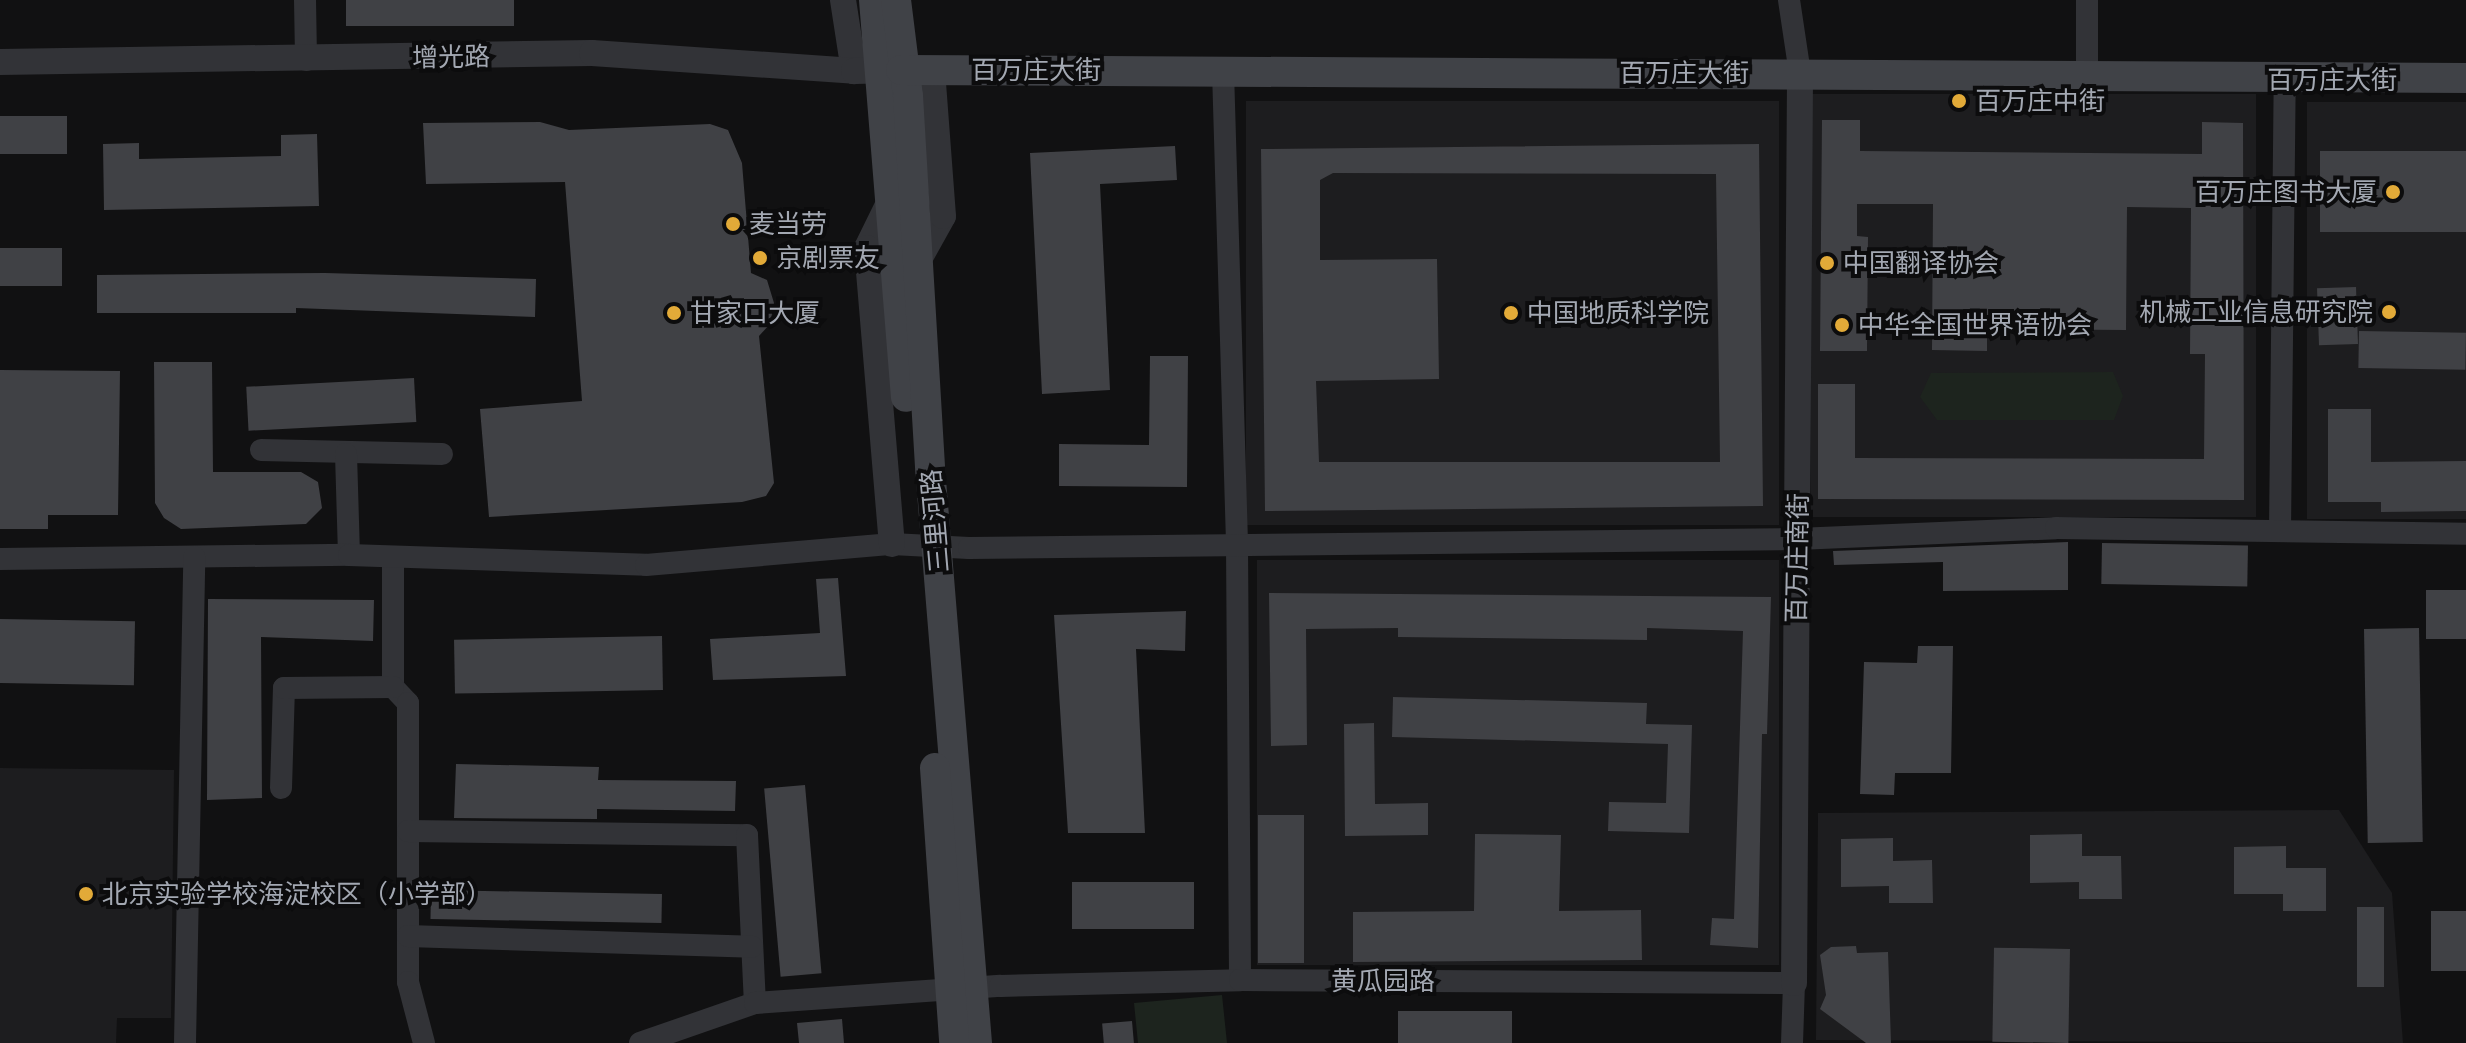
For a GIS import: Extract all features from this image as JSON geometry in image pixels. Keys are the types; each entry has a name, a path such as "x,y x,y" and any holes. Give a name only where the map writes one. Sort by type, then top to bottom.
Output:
{"main road":[{"name":"三里河路","path":"874,0 916,544 961,989 977,1043"},
{"name":"三里河路","path":"878,70 896,0"},
{"name":"三里河路","path":"878,70 908,96 918,261 916,544"},
{"name":"百万庄大街","path":"878,70 1800,74 2285,81 2466,78"},
{"name":"三里河路","path":"954,1043 961,989"}],"street":[{"path":"305,0 306,60"},
{"name":"三里河路","path":"843,0 878,70"},
{"path":"1789,0 1800,74"},
{"path":"2087,0 2087,78"},
{"name":"增光路","path":"0,62 306,60 592,53 878,70"},
{"path":"918,261 943,216 932,70"},
{"path":"1223,71 1237,546 1240,980"},
{"name":"百万庄南街","path":"1792,1043 1800,74"},
{"path":"2280,531 2285,81"},
{"path":"261,450 442,454"},
{"path":"346,454 349,555"},
{"path":"0,559 349,555 646,565 916,544 969,548 1797,539 2056,528 2466,534"},
{"path":"185,1043 194,557"},
{"path":"393,557 393,687 408,703 408,982 424,1043"},
{"path":"281,788 284,688 393,687"},
{"path":"408,831 747,835 755,1003"},
{"path":"408,936 752,947"},
{"name":"黄瓜园路","path":"640,1043 755,1003 961,989 1240,980 1794,983"}],"shaded area":[{"path":"1811,94 2256,94 2256,517 1811,517"},
{"name":"中国地质科学院","path":"1246,101 1779,101 1779,525 1246,525"},
{"name":"机械工业信息研究院","path":"2307,102 2466,102 2466,519 2307,519"},
{"path":"2113,372 2123,396 2114,420 1937,420 1920,397 1931,373"},
{"path":"1257,560 1779,560 1779,965 1257,965"},
{"name":"北京实验学校海淀校区（小学部）","path":"0,768 174,770 171,1018 117,1018 116,1043 0,1043"},
{"path":"2339,810 2392,893 2403,1043 1816,1040 1818,813"},
{"path":"1222,995 1227,1043 1138,1043 1134,1003"}],"building":[{"path":"346,0 514,0 514,26 346,26"},
{"path":"0,116 67,116 67,154 0,154"},
{"path":"1822,120 1860,120 1860,151 2202,154 2202,122 2243,123 2244,500 1818,499 1818,384 1855,384 1855,458 2204,459 2205,354 2190,354 2191,208 2127,207 2126,330 1987,329 1987,351 1932,350 1933,204 1857,204 1857,236 1868,237 1867,351 1820,351"},
{"name":"甘家口大厦","path":"540,122 569,130 710,124 728,130 742,163 751,273 767,280 774,303 770,324 759,336 774,483 766,496 742,502 489,517 480,409 582,401 565,182 426,184 423,123"},
{"path":"317,134 319,206 104,210 103,144 139,143 139,159 281,156 281,135"},
{"path":"1759,144 1763,506 1265,511 1261,149","holes":["1333,173 1716,174 1720,462 1319,462 1316,381 1439,379 1437,259 1320,260 1320,180"]},
{"path":"1175,146 1177,180 1100,184 1110,390 1042,394 1030,153"},
{"name":"百万庄图书大厦","path":"2320,151 2466,151 2466,232 2320,232"},
{"path":"0,248 62,248 62,286 0,286"},
{"path":"325,273 536,279 535,317 296,308 296,313 97,313 97,275"},
{"path":"2356,287 2358,344 2319,345 2317,288"},
{"path":"2359,331 2466,333 2465,370 2358,368"},
{"path":"1150,356 1188,356 1187,487 1059,486 1059,444 1149,445"},
{"path":"154,362 212,362 213,472 301,472 318,482 322,508 306,524 181,529 164,518 155,503"},
{"path":"0,370 120,371 118,515 48,515 48,529 0,529"},
{"path":"414,378 416,422 249,431 246,387"},
{"path":"2328,409 2371,409 2371,462 2466,461 2466,511 2381,512 2381,502 2328,502"},
{"path":"2068,542 2068,590 1943,591 1943,562 1834,565 1833,551"},
{"path":"2102,543 2248,546 2247,587 2101,584"},
{"path":"838,578 846,676 713,680 710,639 820,633 816,579"},
{"path":"2426,590 2466,590 2466,639 2426,639"},
{"path":"1269,593 1771,597 1767,734 1762,734 1758,948 1710,945 1712,918 1734,919 1743,631 1647,628 1647,640 1398,637 1398,628 1306,629 1307,745 1271,746"},
{"path":"208,599 374,600 373,641 261,637 262,798 207,800"},
{"path":"1186,611 1185,651 1136,649 1145,833 1068,833 1054,615"},
{"path":"0,619 135,621 134,685 0,683"},
{"path":"2419,628 2423,842 2368,843 2364,629"},
{"path":"662,636 663,690 455,694 454,640"},
{"path":"1918,646 1953,646 1951,773 1895,773 1894,795 1860,794 1864,662 1917,663"},
{"path":"1393,697 1647,703 1646,724 1692,725 1689,833 1608,831 1609,802 1666,803 1668,744 1392,737"},
{"path":"1374,723 1375,804 1428,803 1428,835 1345,836 1344,724"},
{"path":"456,764 599,767 598,780 736,781 735,811 597,809 597,819 454,818"},
{"path":"805,785 821,973 781,977 764,789"},
{"path":"1258,815 1304,815 1304,963 1258,963"},
{"path":"1475,834 1561,835 1559,911 1641,910 1642,960 1353,962 1353,912 1474,911"},
{"path":"2082,834 2082,856 2121,856 2122,899 2079,899 2079,882 2030,883 2030,835"},
{"path":"1893,838 1893,861 1932,860 1933,903 1889,903 1889,886 1841,887 1841,839"},
{"path":"2286,846 2286,868 2326,868 2326,911 2283,911 2283,894 2234,894 2234,847"},
{"path":"1072,882 1194,882 1194,929 1072,929"},
{"path":"431,890 662,894 661,923 430,919"},
{"path":"2357,907 2384,907 2384,987 2357,987"},
{"path":"2431,911 2466,911 2466,971 2431,971"},
{"path":"1856,946 1857,953 1888,952 1891,1043 1866,1043 1820,1009 1826,995 1820,955 1831,947"},
{"path":"1994,948 2070,949 2068,1043 1992,1042"},
{"path":"1398,1011 1512,1011 1512,1043 1398,1043"},
{"path":"842,1019 844,1043 799,1043 797,1023"},
{"path":"1132,1021 1134,1043 1104,1043 1102,1024"}],"place":[{"name":"百万庄中街","path":"1959,101"},
{"name":"百万庄图书大厦","path":"2393,192"},
{"name":"麦当劳","path":"733,224"},
{"name":"京剧票友","path":"760,258"},
{"name":"中国翻译协会","path":"1827,263"},
{"name":"机械工业信息研究院","path":"2389,312"},
{"name":"甘家口大厦","path":"674,313"},
{"name":"中国地质科学院","path":"1511,313"},
{"name":"中华全国世界语协会","path":"1842,325"},
{"name":"北京实验学校海淀校区（小学部）","path":"86,894"}]}
